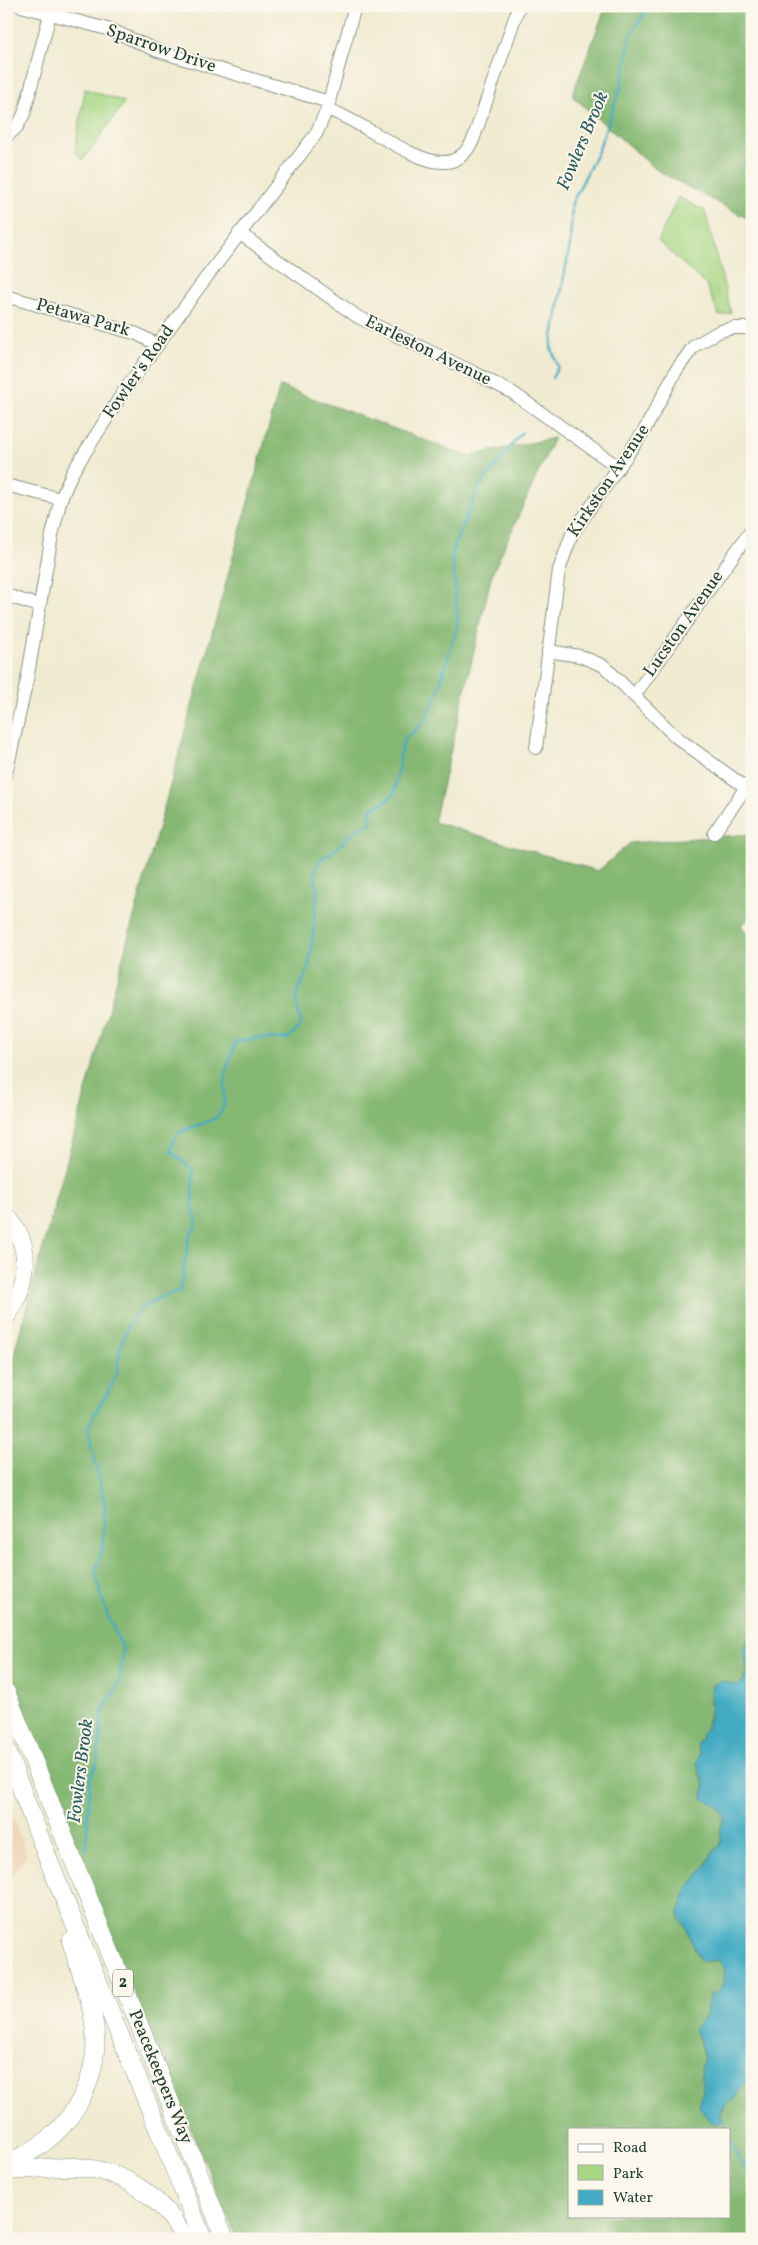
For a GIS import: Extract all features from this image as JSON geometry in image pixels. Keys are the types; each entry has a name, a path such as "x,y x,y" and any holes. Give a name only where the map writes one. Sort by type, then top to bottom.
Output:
{"highway":[{"path":"6,1216 15,1224 22,1239 26,1255 25,1274 19,1294 6,1317"},
{"name":"Peacekeepers Way","path":"6,1692 225,2239"},
{"name":"Peacekeepers Way","path":"6,1749 50,1864 203,2239"},
{"path":"6,2164 30,2154 64,2126 83,2095 93,2066 95,2045 94,2022 50,1864"},
{"path":"6,2171 74,2167 120,2176 142,2189 164,2208 185,2239"}],"street":[{"name":"Sparrow Drive","path":"21,6 111,30 158,51 328,105 426,159 445,162 457,159 466,152 473,140 519,6"},
{"name":"Fowler's Road","path":"6,774 27,680 39,606 61,499 72,472 97,432 158,344 239,233 316,134 328,105 355,6"},
{"path":"6,137 17,127 24,114 50,14"},
{"name":"Earleston Avenue","path":"239,233 358,317 514,394 618,468"},
{"name":"Petawa Park","path":"6,296 136,334 158,344"},
{"name":"Kirkston Avenue","path":"536,748 559,570 566,545 647,426 681,363 694,346 720,331 734,328 752,328"},
{"path":"6,485 61,499"},
{"name":"Lucston Avenue","path":"634,696 752,529"},
{"path":"6,595 39,606"},
{"path":"548,651 580,656 596,661 610,672 676,738 750,786 714,833"}],"shaded area":[{"path":"6,1799 27,1855 6,1885"}],"green space":[{"path":"606,6 752,6 752,221 658,171 572,96"},
{"path":"85,89 125,102 83,160 75,151"},
{"path":"678,197 705,211 731,313 719,316 706,285 658,241"},
{"path":"280,386 467,456 554,438 492,574 434,822 598,871 630,843 752,834 752,916 741,925 752,942 752,1626 744,1653 748,1670 743,1682 736,1685 726,1683 710,1698 711,1711 700,1742 699,1774 705,1784 702,1794 723,1813 722,1840 720,1846 713,1851 706,1866 690,1885 679,1913 699,1959 702,1962 719,1960 724,1970 722,1986 715,1994 710,1996 705,2017 696,2029 704,2059 701,2066 703,2091 701,2108 709,2120 715,2124 719,2123 724,2106 737,2094 742,2084 752,2075 752,2239 237,2239 83,1871 18,1696 6,1645 6,1382"}],"water":[{"path":"752,1626 752,2075 740,2088 735,2099 724,2106 720,2113 723,2120 715,2124 709,2120 699,2107 703,2091 701,2066 704,2059 700,2040 694,2030 705,2017 710,1995 719,1990 724,1975 719,1960 702,1962 699,1959 679,1913 687,1889 706,1866 722,1840 720,1831 725,1816 718,1806 703,1799 705,1784 697,1762 700,1754 697,1745 702,1738 701,1735 709,1718 712,1685 722,1681 736,1685 743,1682 748,1670 744,1653"}],"waterway":[{"name":"Fowlers Brook","path":"552,378 558,367 551,347 570,245 572,203 598,151 621,87 631,36 648,6"},
{"name":"Fowlers Brook","path":"86,1850 90,1778 98,1761 102,1712 120,1682 123,1648 108,1617 95,1573 103,1547 105,1506 88,1429 115,1378 123,1341 132,1319 145,1305 180,1291 190,1233 195,1228 197,1220 192,1202 193,1170 171,1152 173,1141 179,1133 216,1118 221,1112 224,1105 226,1070 236,1041 259,1038 287,1039 300,1027 301,1019 297,997 311,955 318,890 315,878 317,866 321,858 334,851 350,834 363,826 371,824 371,808 385,802 394,794 403,741 423,723 435,700 458,624 452,551 479,487 522,432"},
{"path":"723,2120 727,2128"},
{"path":"730,2137 738,2158 752,2178"}]}
